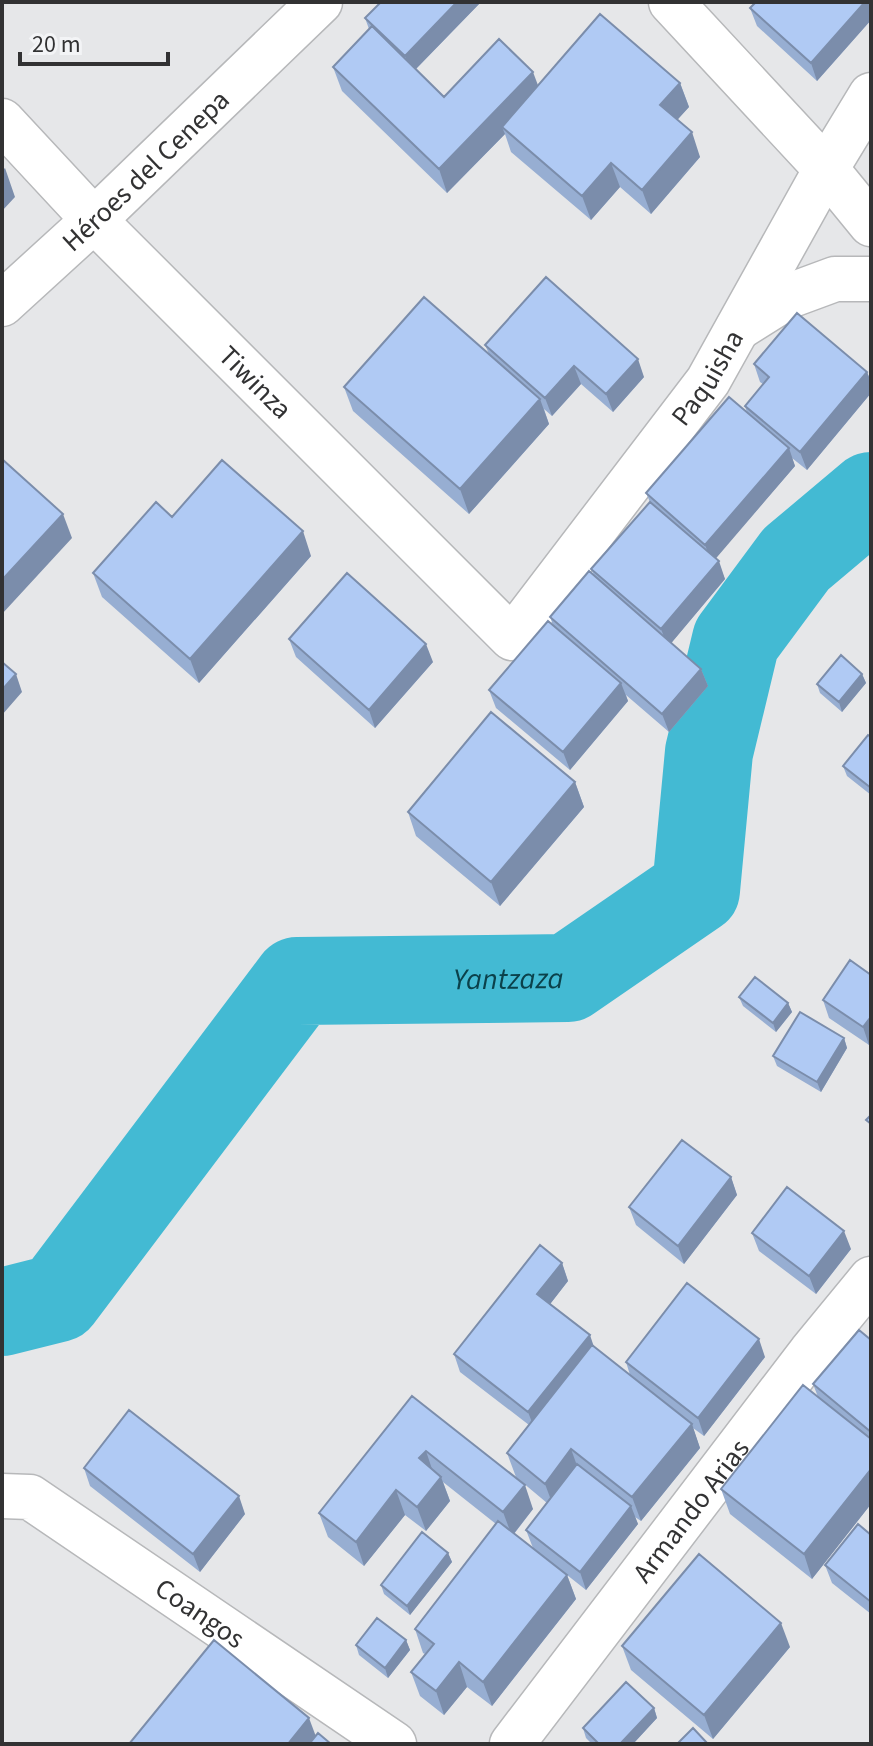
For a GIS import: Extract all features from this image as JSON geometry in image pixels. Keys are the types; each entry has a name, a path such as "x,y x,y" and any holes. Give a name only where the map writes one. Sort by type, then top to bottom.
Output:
{"street":[{"name":"Héroes del Cenepa","path":"2,304 94,220 320,2"},
{"path":"671,2 826,169 871,224"},
{"name":"Paquisha","path":"512,638 708,381 826,169 871,95"},
{"name":"Tiwinza","path":"2,121 94,220 512,638"},
{"path":"738,328 789,296 835,279 871,279"},
{"name":"Armando Arias","path":"512,1744 811,1352 871,1279"},
{"name":"Coangos","path":"2,1496 30,1497 394,1744"}],"building":[{"path":"381,2 457,2 405,56 365,18"},
{"path":"756,2 865,2 811,63 750,8"},
{"path":"600,14 680,83 660,105 692,132 642,190 611,163 582,196 502,127"},
{"path":"372,26 444,97 499,39 533,72 439,169 333,67"},
{"path":"546,277 638,359 606,394 574,366 545,398 485,345"},
{"path":"424,297 540,399 460,489 344,387"},
{"path":"797,313 867,372 800,452 745,406 769,377 754,364"},
{"path":"729,397 789,448 705,545 646,493"},
{"path":"2,459 63,514 2,580"},
{"path":"222,460 303,531 190,659 93,573 156,502 172,517"},
{"path":"650,502 719,561 661,629 591,569"},
{"path":"589,571 701,669 662,714 550,617"},
{"path":"347,573 426,644 369,710 289,639"},
{"path":"548,621 621,683 563,752 489,690"},
{"path":"841,655 862,674 839,702 817,684"},
{"path":"2,662 16,674 2,690"},
{"path":"491,712 575,782 491,882 408,812"},
{"path":"868,735 871,737 871,788 843,766"},
{"path":"850,960 871,975 871,1019 863,1027 823,1000"},
{"path":"755,977 788,1003 773,1023 739,997"},
{"path":"800,1012 844,1038 817,1082 773,1056"},
{"path":"682,1140 731,1177 678,1246 629,1207"},
{"path":"787,1187 844,1231 809,1276 752,1233"},
{"path":"540,1245 562,1263 537,1294 590,1335 528,1412 454,1354"},
{"path":"687,1283 759,1339 698,1418 626,1362"},
{"path":"859,1330 871,1340 871,1432 813,1384"},
{"path":"592,1345 692,1424 632,1497 571,1449 545,1484 507,1453"},
{"path":"803,1385 871,1439 871,1469 804,1554 721,1489"},
{"path":"412,1396 525,1485 503,1512 426,1451 419,1458 441,1477 417,1507 396,1490 356,1542 319,1513"},
{"path":"129,1410 239,1496 193,1554 84,1468"},
{"path":"577,1464 631,1506 580,1572 526,1530"},
{"path":"498,1521 567,1575 483,1682 459,1662 436,1691 411,1672 434,1644 415,1629"},
{"path":"858,1524 871,1535 871,1602 825,1565"},
{"path":"422,1532 448,1553 407,1606 381,1585"},
{"path":"699,1554 781,1623 704,1715 622,1646"},
{"path":"377,1618 406,1640 385,1668 356,1645"},
{"path":"214,1640 309,1718 288,1744 129,1744"},
{"path":"626,1682 654,1708 620,1744 599,1744 583,1728"},
{"path":"693,1728 708,1744 677,1744"},
{"path":"318,1733 331,1744 309,1744"}],"waterway":[{"name":"Yantzaza","path":"2,1312 58,1298 297,981 568,978 696,890 709,752 736,640 796,559 871,496"}]}
